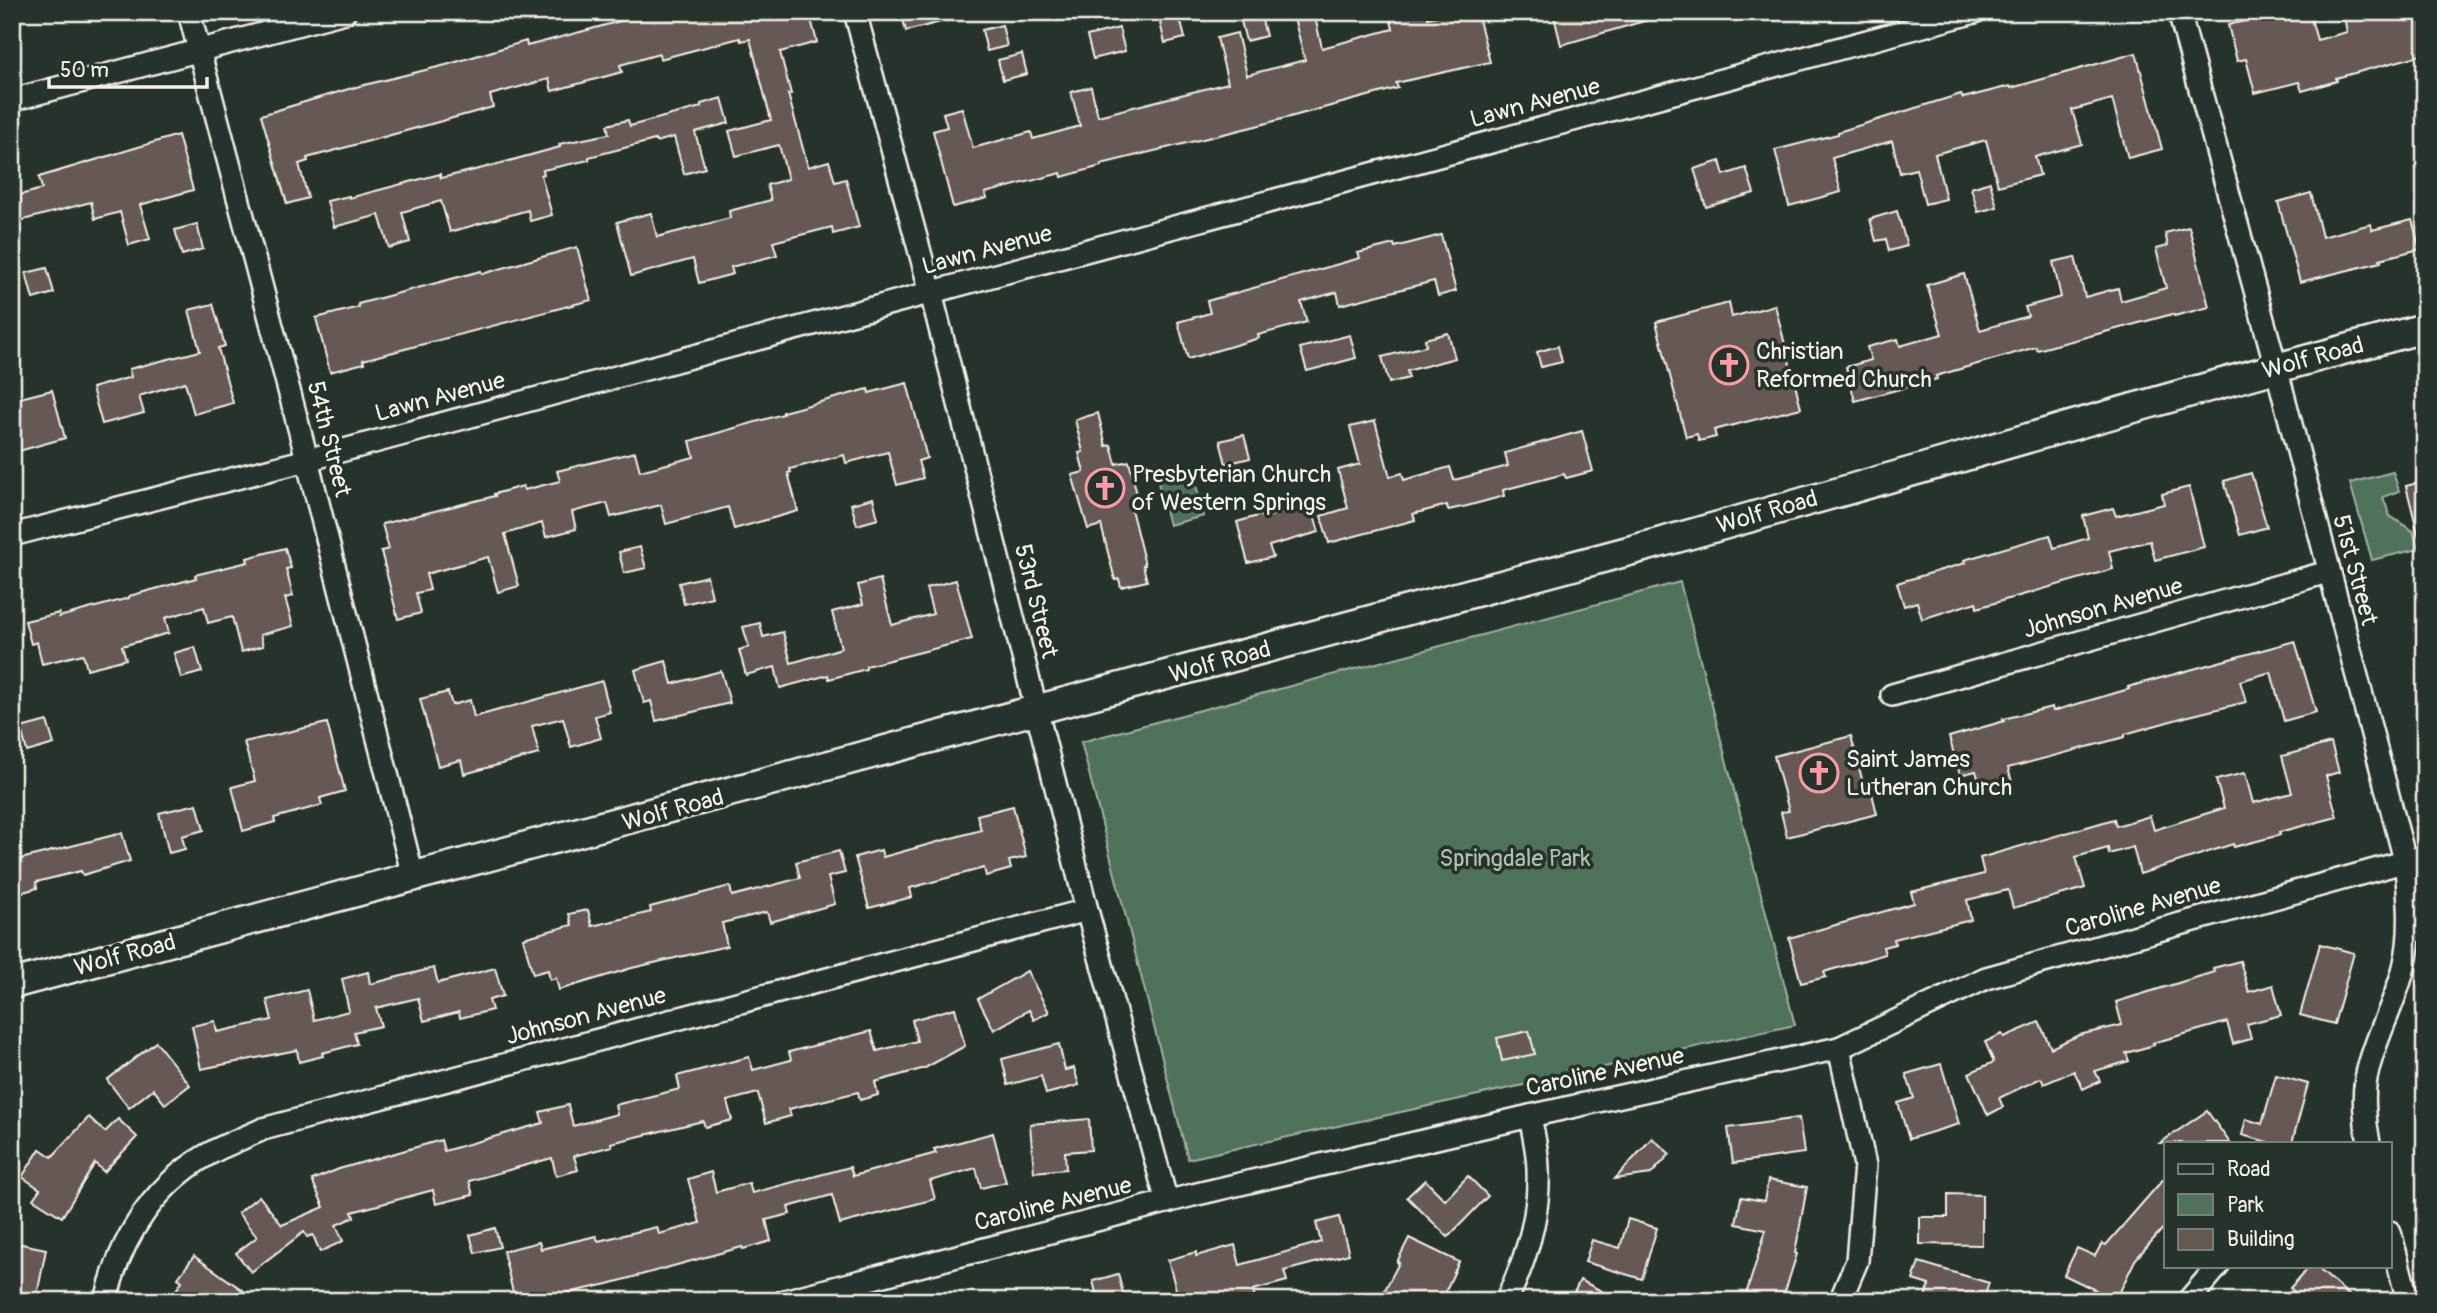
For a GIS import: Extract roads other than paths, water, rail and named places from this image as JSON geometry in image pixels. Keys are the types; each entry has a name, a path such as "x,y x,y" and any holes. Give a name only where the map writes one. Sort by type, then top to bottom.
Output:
{"main road":[{"name":"Wolf Road","path":"12,984 414,880 1662,542 2276,367 2425,328"}],"street":[{"name":"54th Street","path":"189,12 414,880"},
{"path":"12,100 345,12"},
{"name":"53rd Street","path":"855,12 931,293 1087,910 1167,1202"},
{"name":"Lawn Avenue","path":"12,535 307,460 1975,12"},
{"name":"51st Street","path":"2179,12 2276,367 2328,572 2415,858 2409,893 2409,935 2404,967 2366,1076 2369,1142"},
{"name":"Johnson Avenue","path":"1892,695 2328,572"},
{"name":"Caroline Avenue","path":"784,1301 1167,1202 1530,1116 1839,1048 1986,978 2415,858"},
{"name":"Johnson Avenue","path":"106,1301 110,1283 131,1231 156,1196 183,1171 216,1150 263,1129 1087,910"},
{"path":"1839,1048 1865,1166 1857,1261 1840,1301"},
{"path":"1506,1301 1527,1250 1536,1212 1538,1169 1530,1116"},
{"path":"2392,1240 2408,1301"},
{"path":"2188,1301 2216,1268"}],"place":[{"name":"Christian Reformed Church","path":"1729,365"},
{"name":"Presbyterian Church of Western Springs","path":"1105,488"},
{"name":"Saint James Lutheran Church","path":"1819,773"}],"park label":[{"name":"Springdale Park","path":"1515,858"}]}
